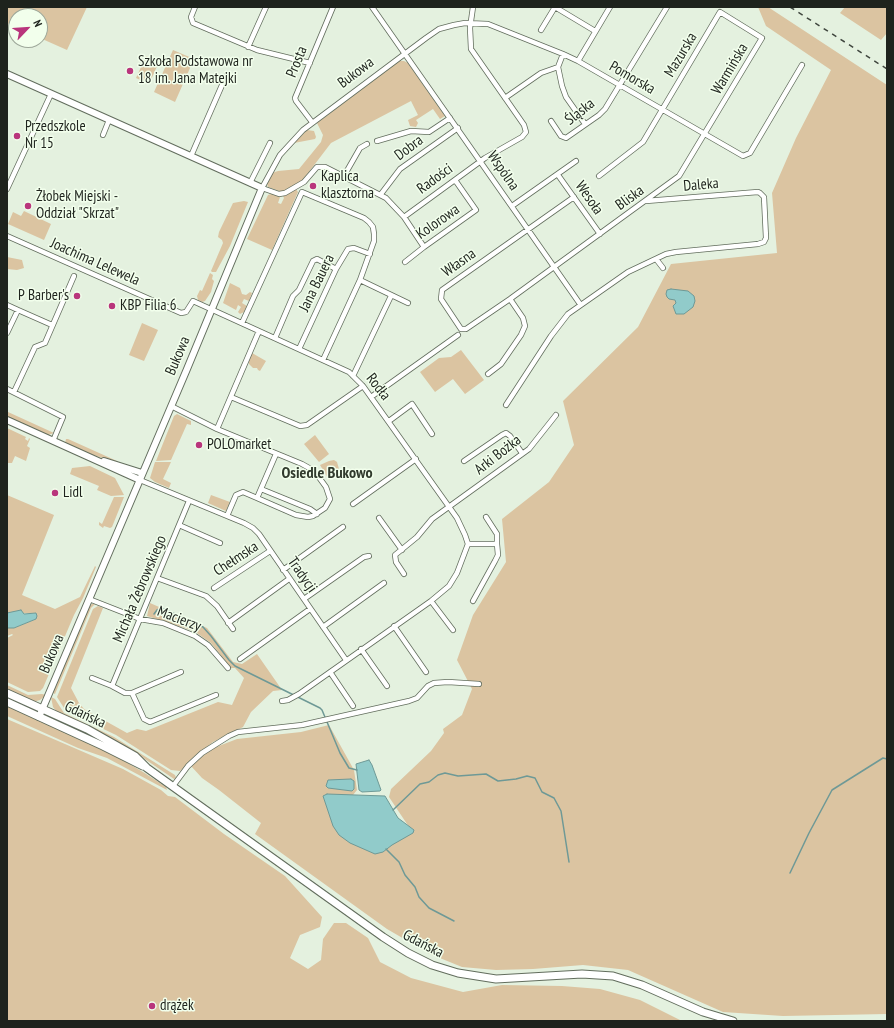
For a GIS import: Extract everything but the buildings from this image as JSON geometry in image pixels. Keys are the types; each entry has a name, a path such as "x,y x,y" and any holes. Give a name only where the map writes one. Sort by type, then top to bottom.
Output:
{"main road":[{"name":"Gdańska","path":"7,693 88,729 135,756 147,768"},
{"name":"Gdańska","path":"7,702 147,768 383,937 408,953 432,965 458,973 496,979 582,974 613,976 642,985 703,1012 733,1021"}],"street":[{"path":"195,7 191,21 196,25 248,47 310,63"},
{"path":"248,47 266,7"},
{"name":"Prosta","path":"312,122 295,100 333,7"},
{"name":"Wspólna","path":"372,7 580,304"},
{"path":"472,7 470,44 473,52 506,98 541,73 558,67"},
{"path":"541,30 555,7 595,31"},
{"path":"578,61 610,7"},
{"name":"Śląska","path":"551,121 561,136 566,138 605,109 667,7"},
{"name":"Mazurska","path":"599,176 643,142 720,12"},
{"name":"Warmińska","path":"705,134 762,38 720,12"},
{"name":"Pomorska","path":"405,53 439,29 454,24 472,22 495,26 578,61 741,156 748,155 802,65"},
{"name":"Bukowa","path":"39,717 272,167 283,151 312,122 405,53"},
{"path":"563,54 558,67 559,76 566,97 585,124"},
{"path":"7,74 278,194 285,193 304,182 314,169 320,166 325,167 381,194 386,198 404,217 424,247"},
{"path":"191,156 226,76"},
{"path":"7,189 51,94"},
{"name":"Radości","path":"404,217 481,161 522,137 526,132 524,125 506,98"},
{"path":"377,141 410,131 429,132 450,118"},
{"path":"102,135 109,120"},
{"name":"Dobra","path":"381,194 400,168 458,128"},
{"name":"Bliska","path":"461,329 466,329 510,299 675,180 682,172 705,134"},
{"path":"250,182 270,143"},
{"path":"344,176 360,148 367,144"},
{"path":"512,206 576,161"},
{"name":"Wesoła","path":"558,175 600,234"},
{"name":"Kolorowa","path":"405,262 476,210 455,180"},
{"path":"664,188 664,194 669,199"},
{"path":"242,323 302,192 364,218 373,227 374,238 370,254 360,280 323,360"},
{"name":"Daleka","path":"646,201 758,192 762,195 764,200 766,238 761,244 688,250 666,254 656,259"},
{"name":"Własna","path":"461,329 441,298 442,290 574,197"},
{"name":"Joachima Lelewela","path":"7,236 181,313 186,312 192,301 212,310"},
{"name":"Jana Bauera","path":"299,349 336,269 348,249 354,248 370,254"},
{"path":"275,338 293,296 299,290 313,262 317,259 336,269"},
{"path":"506,405 559,325 568,314 580,304 628,272 656,259 663,268"},
{"path":"14,392 35,347 44,343 74,276"},
{"path":"360,280 408,303"},
{"path":"353,376 391,296"},
{"path":"488,374 501,364 523,330 523,318 510,299"},
{"path":"7,305 52,325"},
{"path":"7,333 18,310"},
{"name":"Rodła","path":"212,310 323,360 353,376 363,386 389,421 450,507 463,528 468,544"},
{"path":"217,429 259,331"},
{"path":"371,398 458,335"},
{"path":"230,397 300,426 307,425 363,386"},
{"path":"7,389 63,417 53,441"},
{"path":"389,421 412,404 432,434"},
{"path":"171,406 217,429 302,464 318,476 326,487 330,499 325,508 317,514 302,517 243,492 236,495 227,516"},
{"name":"Arki Bożka","path":"402,550 416,538 432,519 528,449 556,415"},
{"path":"7,420 140,480"},
{"path":"464,462 504,434 508,434 510,436 522,453"},
{"path":"257,498 276,454"},
{"path":"87,457 142,473"},
{"path":"353,504 416,459"},
{"name":"Tradycji","path":"140,480 253,528 273,551 289,579 346,660"},
{"path":"262,488 310,509 317,514"},
{"name":"Michała Żebrowskiego","path":"112,686 189,501"},
{"path":"473,601 498,555 497,534 486,517"},
{"path":"379,518 402,550 395,555 395,559 404,574"},
{"path":"179,525 220,542"},
{"path":"283,570 344,527"},
{"path":"282,701 288,700 298,694 330,672 431,601 449,586 468,544 497,544"},
{"name":"Chełmska","path":"214,588 273,551"},
{"path":"304,599 364,557 369,556"},
{"path":"157,578 206,596 217,606 233,629"},
{"path":"228,623 289,579"},
{"path":"323,627 384,583"},
{"name":"Macierzy","path":"89,599 140,618 163,623 195,636 208,644 228,668"},
{"path":"431,601 453,630"},
{"path":"240,659 310,608"},
{"path":"394,626 426,672"},
{"path":"361,649 387,686"},
{"path":"92,678 125,693 132,693 181,672"},
{"path":"330,672 353,706"},
{"path":"173,786 188,766 202,753 238,732 302,725 409,701 416,698 428,686 434,683 448,682 479,684"},
{"path":"132,693 144,719 150,722 216,694"}],"shaded area":[{"path":"7,7 87,7 67,50 48,42 48,8 8,8 7,23"},
{"path":"758,7 768,7 887,85 887,1014 783,1016 723,1012 628,970 583,965 496,970 462,967 430,954 387,929 255,834 261,823 202,778 191,766 211,749 237,739 301,732 329,725 354,770 357,790 353,795 326,797 409,827 389,797 391,789 431,751 444,733 443,729 462,715 472,689 457,660 473,615 506,562 502,519 549,482 574,445 563,401 638,327 671,264 777,253 772,193 796,138 831,70 766,26"},
{"path":"845,7 887,7 887,33 881,40 840,13"},
{"path":"173,50 194,59 175,102 154,92"},
{"path":"146,56 159,62 149,84 136,78"},
{"path":"399,61 408,63 445,116 440,119 433,109 416,120 418,123 416,127 410,126 408,120 418,115 411,101 331,143 302,181 282,192 268,187 267,184 272,173 299,169 321,142 323,135 317,123"},
{"path":"307,130 314,131 316,137 315,139 294,143"},
{"path":"296,189 298,192 272,250 247,239 268,195 271,194 282,196 280,197 278,203 281,204 284,198 283,196"},
{"path":"244,201 248,202 230,246 216,272 212,272 211,271 223,243 218,237 219,232 233,203"},
{"path":"24,211 51,224 44,240 8,224 13,212 21,216"},
{"path":"7,257 22,260 24,268 17,270 7,269"},
{"path":"210,273 213,275 212,279 214,281 211,292 205,301 202,302 198,300 197,296 200,290 202,291"},
{"path":"230,283 240,288 242,294 246,295 250,292 252,293 249,301 244,299 242,303 247,306 244,312 240,314 238,312 241,307 238,305 236,310 223,303"},
{"path":"142,323 158,330 144,361 129,355"},
{"path":"461,350 484,380 465,394 453,379 435,392 420,372 439,358 451,357"},
{"path":"252,353 266,361 260,371 257,368 253,368 249,364 249,359"},
{"path":"8,412 54,433 48,435 7,417"},
{"path":"177,414 191,421 191,425 187,424 171,460 156,461 174,416"},
{"path":"7,428 26,437 25,439 28,441 29,438 30,439 27,446 30,448 26,461 15,456 12,463 7,463"},
{"path":"315,435 329,454 319,462 304,444"},
{"path":"66,439 119,463 90,454 65,443"},
{"path":"334,460 337,462 339,469 329,480 320,465"},
{"path":"155,462 171,462 163,479 171,483 169,488 155,482 150,478"},
{"path":"90,466 115,478 124,495 111,496 97,490 99,486 70,474 72,468"},
{"path":"7,495 54,515 22,595 55,609 80,597 95,566 96,567 43,688 40,691 28,692 7,682 7,638 13,635 7,636 7,628 14,628 36,619 36,613 7,613"},
{"path":"211,495 230,502 226,511 208,503"},
{"path":"114,497 124,497 112,527 110,528 104,526 103,528 99,525 99,522 102,524"},
{"path":"150,603 207,628 233,662 242,664 257,654 282,690 273,691 251,712 243,727 213,742 180,771 171,770 116,735 66,711 57,697 93,609 98,606 103,608 71,688 84,709 127,733 137,729 146,731 218,702 232,705 244,678 235,668 231,668 211,643 194,631 147,616"},
{"path":"92,604 95,604 91,608 55,694 53,693 89,607"},
{"path":"7,685 28,695 46,695 40,700 33,702 7,690"},
{"path":"51,697 55,699 64,713 114,737 175,775 176,778 174,779 113,739 57,712 53,707"},
{"path":"7,705 114,755 166,787 167,790 107,758 78,748 7,716"},
{"path":"7,719 123,769 161,790 168,796 175,797 224,834 285,876 322,917 320,927 300,935 290,958 308,969 321,960 323,939 334,923 346,923 368,938 380,962 411,978 463,992 502,985 562,986 600,989 640,1000 682,1021 7,1021"}],"water":[{"path":"667,290 688,291 694,296 695,301 693,307 684,314 676,314 673,306 676,303 675,300 669,299 666,294"},
{"path":"21,610 24,614 36,613 36,619 14,628 7,628 7,613"},
{"path":"369,760 381,790 380,791 362,792 359,790 356,764"},
{"path":"351,779 354,781 354,789 352,791 328,788 326,786 328,780"},
{"path":"327,794 385,796 398,818 414,830 413,833 383,852 375,854 350,843 339,835 333,826 323,796"}],"waterway":[{"path":"154,614 157,610 162,608 203,627 235,666 320,708 340,753 349,768 357,770"},
{"path":"790,873 832,790 883,758 887,759"},
{"path":"393,810 420,784 429,782 438,775 445,773 458,776 486,774 498,781 527,776 535,778 542,792 554,798 561,811 569,862"},
{"path":"386,849 399,862 405,875 415,887 419,897 429,908 454,921"}],"railway":[{"path":"790,7 887,69"}],"place":[{"name":"Szkoła Podstawowa nr 18 im. Jana Matejki","path":"130,71"},
{"name":"Przedszkole Nr 15","path":"17,136"},
{"name":"Kaplica klasztorna","path":"313,186"},
{"name":"Żłobek Miejski - Oddział \"Skrzat\"","path":"28,206"},
{"name":"P Barber's","path":"77,296"},
{"name":"KBP Filia 6","path":"112,306"},
{"name":"POLOmarket","path":"199,445"},
{"name":"Lidl","path":"55,493"},
{"name":"drążek","path":"152,1006"}],"district":[{"name":"Osiedle Bukowo","path":"327,473"}]}
